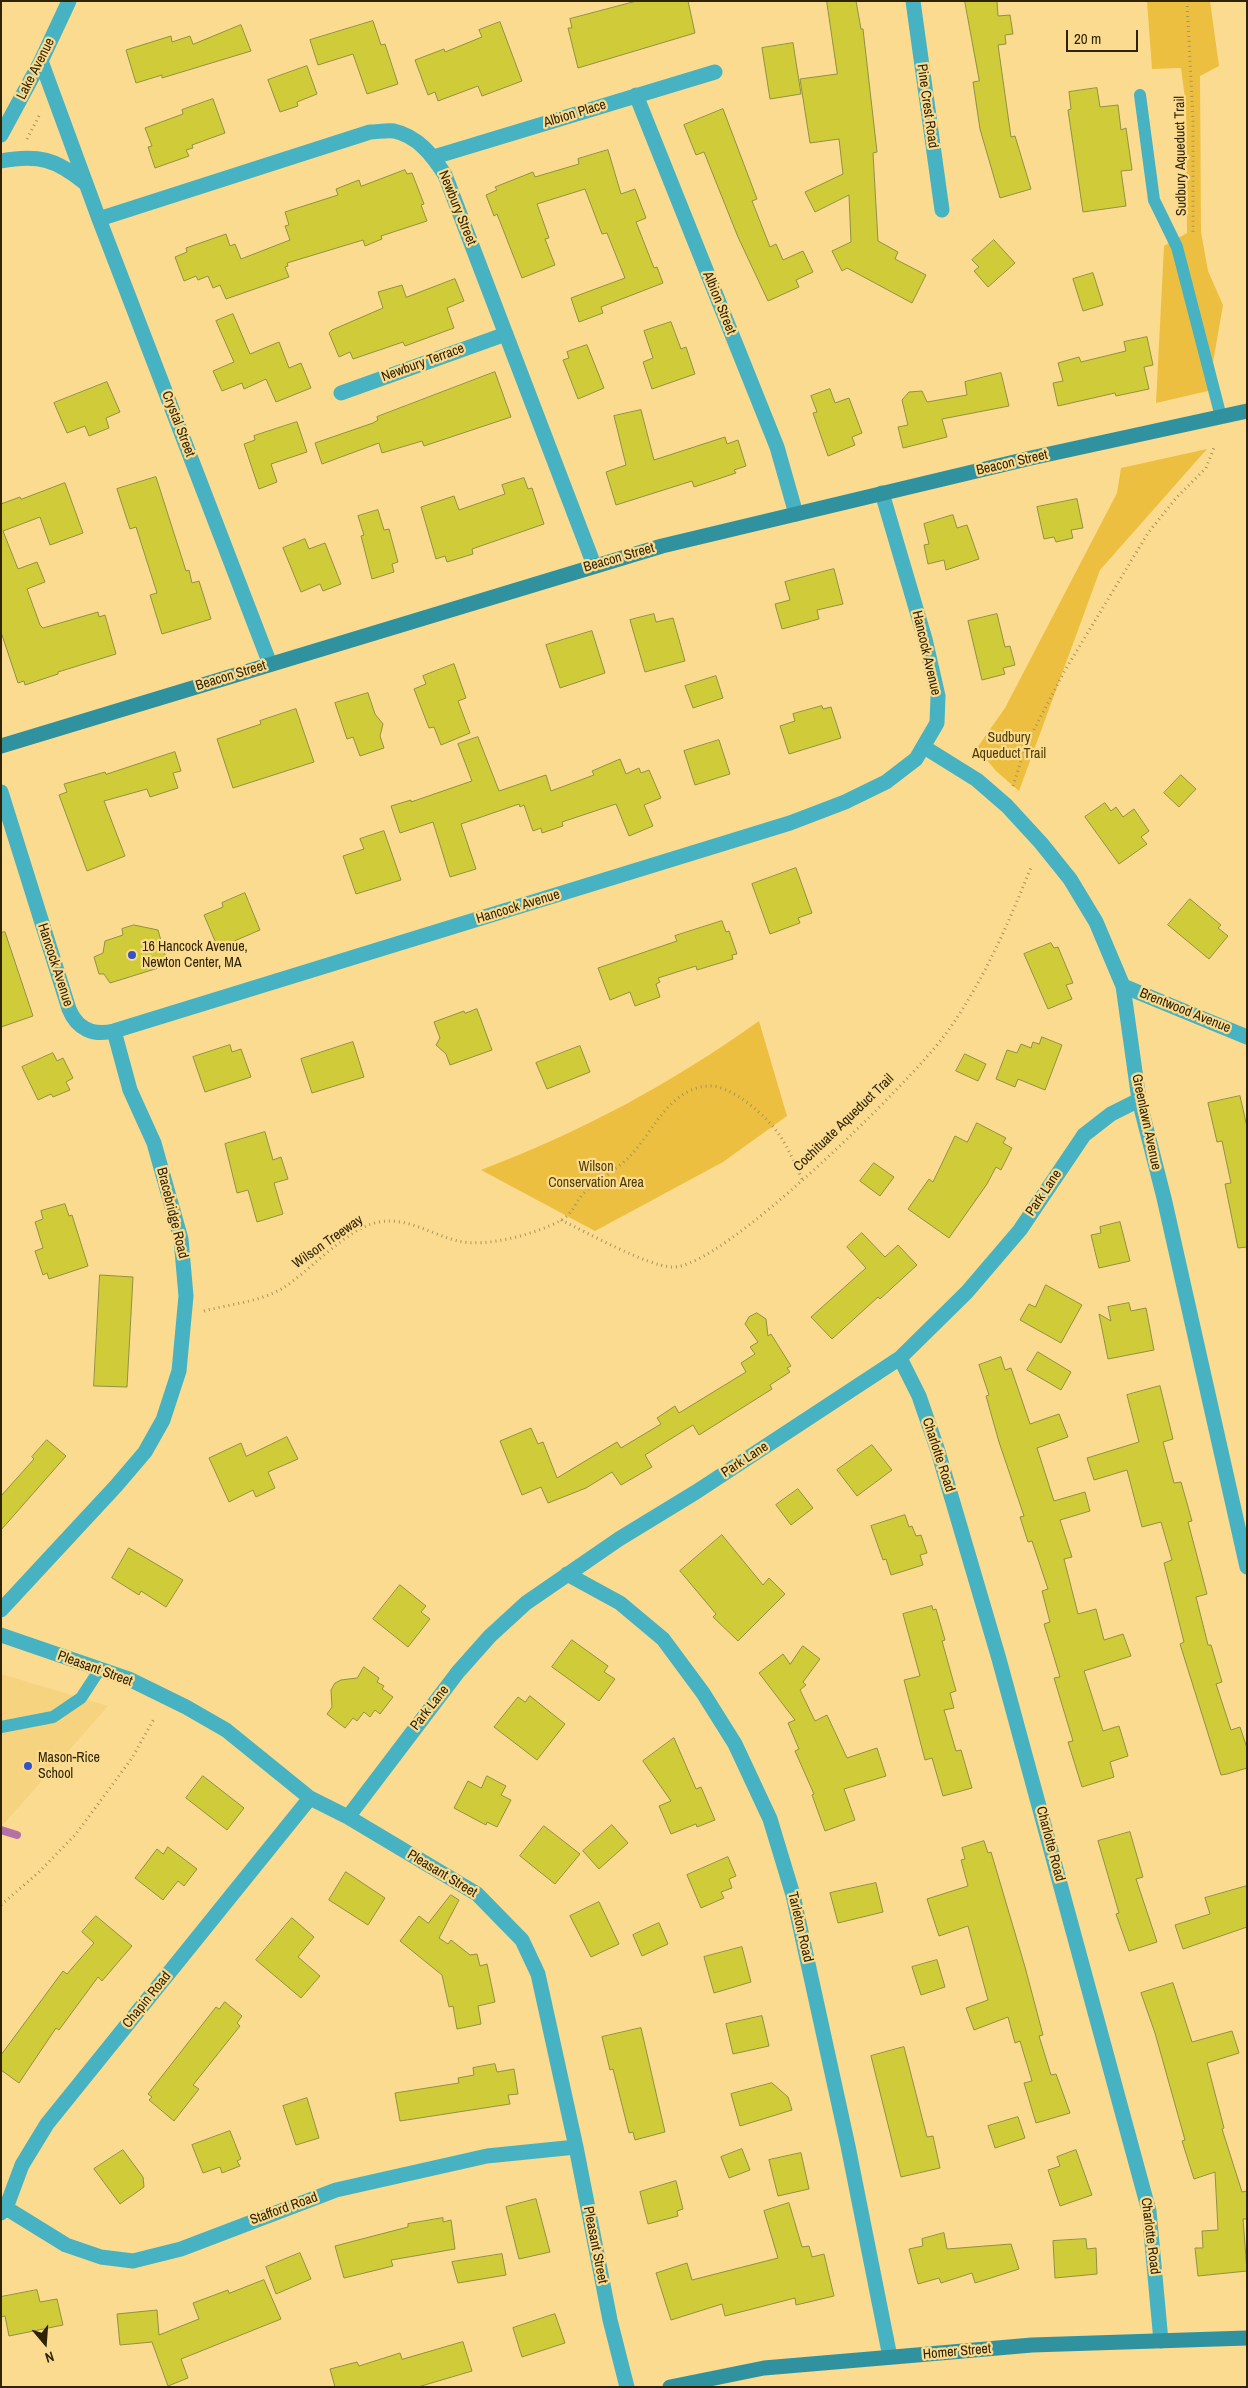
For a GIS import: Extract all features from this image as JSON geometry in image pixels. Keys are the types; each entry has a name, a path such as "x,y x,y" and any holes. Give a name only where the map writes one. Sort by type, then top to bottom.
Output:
{"main road":[{"name":"Beacon Street","path":"1,746 671,543 882,493 1247,411"},
{"name":"Homer Street","path":"670,2387 764,2368 1032,2345 1247,2338"}],"street":[{"name":"Lake Avenue","path":"1,136 41,61 69,1"},
{"name":"Pine Crest Road","path":"913,1 942,210"},
{"name":"Crystal Street","path":"41,61 99,219 270,664"},
{"name":"Albion Place","path":"434,156 715,72"},
{"name":"Albion Street","path":"636,95 777,447 796,514"},
{"name":"Newbury Street","path":"99,219 370,132 394,131 417,141 434,156 445,175 594,566"},
{"path":"1,161 40,158 64,166 86,184"},
{"name":"Newbury Terrace","path":"341,393 506,334"},
{"name":"Hancock Avenue","path":"1,792 72,1016 80,1026 93,1033 114,1031 790,823 846,802 886,782 910,765 924,746 937,723 938,696 925,639 882,493"},
{"name":"Greenlawn Avenue","path":"924,746 977,780 1007,806 1041,843 1070,879 1096,922 1124,986 1139,1100 1164,1198 1247,1567"},
{"name":"Brentwood Avenue","path":"1124,986 1247,1037"},
{"name":"Bracebridge Road","path":"1,1610 122,1480 154,1436 175,1386 182,1354 186,1316 186,1276 177,1224 154,1142 130,1090 114,1031"},
{"name":"Park Lane","path":"348,1816 426,1712 490,1636 526,1603 567,1574 900,1358 967,1292 1020,1230 1084,1135 1111,1114 1139,1100"},
{"name":"Charlotte Road","path":"900,1358 919,1396 937,1448 999,1660 1150,2212 1161,2340"},
{"name":"Tarleton Road","path":"567,1574 620,1603 663,1639 704,1692 735,1744 770,1819 793,1895 848,2146 890,2358"},
{"name":"Pleasant Street","path":"1,1636 129,1679 186,1707 226,1730 310,1798 348,1816 477,1894 522,1940 538,1974 576,2147 610,2320 627,2387"},
{"name":"Chapin Road","path":"4,2211 22,2165 47,2124 310,1798"},
{"name":"Stafford Road","path":"4,2211 66,2244 101,2257 133,2260 181,2249 346,2188 487,2156 576,2147"}],"lane":[{"path":"1140,95 1154,200 1178,252 1221,417"},
{"path":"2,1728 52,1717 82,1698 100,1669"}],"path":[{"name":"Sudbury Aqueduct Trail","path":"1187,1 1193,119 1193,244"},
{"path":"25,142 40,113"},
{"path":"1007,806 1026,745 1064,672 1148,533 1178,497 1206,468 1215,445"},
{"name":"Cochituate Aqueduct Trail","path":"560,1220 655,1264 673,1268 696,1261 723,1245 772,1209 864,1122 944,1036 984,974 1041,843"},
{"name":"Wilson Treeway","path":"186,1316 273,1294 339,1244 376,1222 404,1221 458,1241 473,1243 526,1233 560,1220 574,1210 582,1195 598,1180 631,1156 668,1107 691,1090 709,1086 723,1089 738,1096 760,1113 779,1134 802,1179"},
{"path":"1,1905 38,1873 76,1834 132,1758 155,1718"}],"shaded area":[{"name":"Mason-Rice School","path":"1,1674 108,1706 1,1827"}],"green space":[{"path":"1147,1 1210,1 1219,66 1200,76 1201,232 1208,271 1223,305 1208,391 1156,403 1164,246 1187,233 1186,106 1181,68 1152,69"},
{"name":"Sudbury Aqueduct Trail","path":"1207,449 1100,570 1019,791 996,771 977,748 1005,708 1117,493 1121,468"},
{"name":"Wilson Conservation Area","path":"759,1021 787,1116 723,1162 595,1231 481,1170 555,1139 624,1105 692,1066"}],"building":[{"path":"637,1 688,1 695,33 578,68 568,28 572,28 570,19"},
{"path":"827,1 856,1 861,29 863,29 877,152 873,153 878,241 898,252 895,259 926,275 912,303 847,268 842,271 832,251 851,242 849,195 815,212 805,192 843,174 839,139 810,143 800,79 837,74"},
{"path":"965,1 997,1 998,16 1010,15 1013,34 1005,35 1006,44 998,45 1011,137 1015,136 1031,189 1000,198 980,129 973,82 979,81"},
{"path":"373,21 381,45 385,44 398,84 367,94 353,54 318,65 310,40"},
{"path":"500,22 522,81 482,96 478,86 438,101 435,92 428,95 415,60 444,49 445,52 482,37 479,30"},
{"path":"241,25 251,51 162,78 162,75 136,83 126,50 171,36 172,42 190,36 193,44"},
{"path":"793,43 801,94 770,99 762,48"},
{"path":"307,66 317,94 297,102 298,106 280,112 268,80"},
{"path":"1097,88 1100,107 1118,105 1121,130 1126,128 1132,170 1121,171 1126,206 1083,212 1068,110 1071,109 1069,92"},
{"path":"213,99 225,133 192,145 193,148 186,150 189,156 155,168 148,147 152,146 145,128 183,114 182,110"},
{"path":"723,109 757,199 752,201 770,247 776,244 783,260 803,251 813,272 796,280 799,287 768,301 738,237 704,152 696,155 684,125"},
{"path":"608,150 621,194 635,189 646,218 636,222 654,268 657,267 663,283 601,307 603,313 579,322 571,298 625,278 607,233 602,234 585,189 537,204 549,238 545,239 555,265 522,278 497,214 494,216 486,195 497,190 495,187 533,172 535,177 579,164 578,159"},
{"path":"405,170 407,174 412,173 424,204 421,205 427,221 381,236 382,239 365,246 363,240 287,263 288,266 285,267 289,277 226,299 220,285 213,288 208,276 198,280 196,276 184,281 175,257 187,252 186,248 226,234 230,246 235,244 241,259 290,240 285,226 289,225 285,212 338,195 336,189 359,180 361,186"},
{"path":"994,240 1015,263 988,287 974,271 979,267 972,260"},
{"path":"1093,273 1103,305 1083,311 1073,279"},
{"path":"455,279 464,301 447,308 454,328 405,346 403,342 353,359 350,352 339,357 329,333 383,308 378,292 402,285 406,297"},
{"path":"233,314 250,354 279,342 289,368 301,363 311,388 276,402 266,379 244,389 242,383 222,391 213,371 234,362 216,321"},
{"path":"671,322 681,349 686,347 695,374 652,389 643,362 653,358 644,331"},
{"path":"1147,337 1153,365 1144,367 1149,389 1116,396 1115,393 1058,406 1053,383 1063,381 1058,363 1079,357 1081,362 1126,351 1124,342"},
{"path":"587,345 604,388 578,399 563,360 569,358 567,352"},
{"path":"495,372 511,417 424,446 422,441 382,453 379,443 322,464 315,443 373,423 378,420 377,417"},
{"path":"1001,373 1009,406 942,419 947,437 903,448 898,427 908,425 902,400 909,392 922,391 927,402 967,395 965,382"},
{"path":"107,382 120,412 106,418 109,428 89,436 85,426 67,433 54,403"},
{"path":"830,389 835,403 849,398 862,433 852,437 855,445 828,456 813,413 817,412 811,396"},
{"path":"641,410 654,460 725,437 727,444 738,440 746,466 734,470 736,473 694,487 692,481 616,505 606,472 626,465 614,416"},
{"path":"297,422 307,452 271,464 277,482 259,489 244,444 255,440 254,436"},
{"path":"156,477 186,571 189,570 192,583 199,581 211,619 162,634 150,595 157,593 136,527 130,529 117,489"},
{"path":"524,478 528,489 532,488 544,524 472,549 473,554 447,562 445,556 436,559 421,507 454,496 459,510 505,494 502,485"},
{"path":"65,483 83,533 50,545 40,517 3,531 18,569 37,562 45,582 27,589 40,625 43,628 98,612 99,617 105,615 116,654 58,672 58,674 25,685 24,681 18,683 1,632 1,504"},
{"path":"1077,499 1083,528 1071,530 1073,538 1056,542 1054,537 1044,539 1037,507"},
{"path":"378,510 384,530 389,529 398,562 392,564 394,572 372,579 361,536 364,535 358,516"},
{"path":"953,515 957,528 967,525 979,559 946,570 944,560 928,564 924,545 929,544 924,524"},
{"path":"305,539 309,549 325,543 341,584 323,591 320,584 301,592 283,548"},
{"path":"834,569 843,604 817,610 819,619 782,629 775,604 790,600 785,582"},
{"path":"654,614 656,622 673,618 685,661 645,672 630,620"},
{"path":"997,614 1005,647 1010,646 1015,665 1003,668 1005,674 982,680 968,621"},
{"path":"592,631 605,673 560,688 546,645"},
{"path":"454,664 466,698 458,701 470,733 441,745 434,727 429,728 414,689 426,684 423,676"},
{"path":"716,676 723,698 693,708 685,686"},
{"path":"368,693 375,714 383,724 380,736 384,748 360,756 353,737 347,739 335,703"},
{"path":"822,706 823,709 831,707 841,738 789,754 780,726 795,721 793,714"},
{"path":"296,709 314,762 233,788 217,739 261,724 260,721"},
{"path":"478,737 499,791 546,775 551,791 594,775 592,771 620,759 626,774 639,768 641,773 649,770 661,798 644,805 653,826 629,836 616,804 562,822 563,826 542,833 541,828 533,831 524,805 520,807 519,804 461,824 476,869 450,877 433,822 400,833 391,806 411,800 411,802 472,781 458,744"},
{"path":"719,740 730,774 695,785 684,751"},
{"path":"175,752 181,771 173,773 178,788 150,797 147,789 104,801 125,856 87,871 59,795 67,792 64,784 105,772 106,774"},
{"path":"1181,775 1196,789 1179,807 1164,793"},
{"path":"1105,803 1111,811 1116,807 1123,817 1134,809 1149,831 1141,837 1147,844 1119,864 1085,817"},
{"path":"384,831 401,880 356,894 343,856 364,849 360,839"},
{"path":"796,868 812,913 798,918 800,923 770,934 752,884"},
{"path":"245,893 260,930 218,948 204,915 223,907 222,903"},
{"path":"1190,899 1221,925 1218,928 1228,936 1209,959 1168,925"},
{"path":"722,921 726,932 729,931 737,954 732,955 733,959 697,970 696,966 658,978 660,982 656,984 660,997 635,1006 630,992 610,1000 598,968 677,941 675,936"},
{"name":"16 Hancock Avenue, Newton Center, MA","path":"134,925 158,930 168,965 110,983 104,974 99,974 94,957 103,953 105,941 123,935 122,929"},
{"path":"5,932 33,1016 1,1027 1,933"},
{"path":"1051,943 1054,948 1058,947 1073,983 1066,985 1072,999 1048,1009 1024,954"},
{"path":"477,1009 492,1050 450,1065 446,1054 436,1045 440,1038 434,1022 464,1011 465,1013"},
{"path":"1042,1037 1062,1045 1045,1090 1018,1079 1015,1087 996,1079 1007,1050 1017,1053 1021,1044 1031,1048 1033,1042 1039,1044"},
{"path":"353,1042 364,1077 312,1093 301,1059"},
{"path":"230,1045 232,1052 241,1049 251,1077 205,1092 193,1057"},
{"path":"580,1046 590,1072 547,1089 536,1063"},
{"path":"53,1053 57,1061 63,1058 73,1078 66,1082 70,1090 53,1097 51,1094 38,1100 22,1067"},
{"path":"965,1054 986,1064 978,1081 956,1071"},
{"path":"1240,1096 1247,1127 1247,1247 1238,1248 1225,1184 1231,1183 1222,1141 1217,1142 1208,1103"},
{"path":"977,1123 1006,1138 1003,1143 1012,1148 1001,1170 996,1167 987,1184 949,1238 908,1209 929,1179 933,1182 955,1136 967,1142"},
{"path":"265,1132 273,1160 281,1157 288,1179 274,1183 283,1214 257,1222 248,1190 237,1193 225,1144"},
{"path":"874,1163 894,1177 880,1196 860,1181"},
{"path":"65,1204 69,1216 72,1215 88,1266 49,1279 47,1273 43,1275 35,1251 43,1248 35,1222 43,1219 41,1211"},
{"path":"1120,1222 1130,1261 1099,1268 1091,1235 1101,1233 1100,1227"},
{"path":"862,1233 885,1257 898,1245 917,1265 832,1339 811,1317 866,1268 847,1247"},
{"path":"100,1275 133,1277 127,1387 94,1386"},
{"path":"1046,1285 1082,1305 1061,1343 1020,1320 1029,1304 1035,1307"},
{"path":"1129,1303 1131,1311 1146,1308 1154,1350 1108,1359 1099,1314 1111,1321 1108,1307"},
{"path":"757,1313 766,1319 768,1336 771,1334 791,1366 787,1368 790,1372 770,1385 772,1389 699,1435 693,1425 645,1455 652,1467 621,1485 612,1472 586,1488 548,1503 541,1487 522,1495 500,1441 531,1428 538,1444 543,1442 557,1478 617,1442 621,1448 661,1424 657,1418 675,1406 679,1413 746,1372 741,1363 755,1354 750,1347 758,1342 745,1324 749,1317"},
{"path":"1038,1352 1071,1372 1061,1390 1027,1370"},
{"path":"1001,1357 1005,1370 1011,1368 1030,1424 1059,1414 1068,1437 1037,1448 1054,1501 1085,1492 1090,1511 1060,1520 1072,1557 1064,1559 1078,1614 1096,1609 1104,1640 1123,1634 1131,1656 1084,1671 1103,1731 1119,1726 1128,1756 1110,1762 1114,1777 1082,1787 1068,1742 1073,1741 1054,1678 1060,1677 1044,1624 1050,1622 1042,1591 1048,1589 1032,1541 1028,1542 1020,1517 1024,1516 999,1442 986,1396 989,1395 979,1365"},
{"path":"1160,1386 1173,1439 1163,1442 1174,1483 1181,1482 1192,1521 1188,1522 1207,1594 1196,1597 1208,1645 1211,1645 1222,1682 1216,1684 1231,1730 1240,1727 1247,1748 1247,1768 1221,1775 1180,1644 1184,1642 1164,1563 1172,1560 1161,1522 1142,1527 1127,1470 1094,1480 1087,1458 1139,1442 1127,1395"},
{"path":"287,1437 298,1459 268,1472 275,1488 256,1497 253,1490 229,1502 209,1458 241,1443 246,1456"},
{"path":"47,1440 66,1456 1,1530 1,1496 34,1459 32,1457"},
{"path":"872,1445 892,1470 857,1496 837,1470"},
{"path":"798,1489 813,1508 791,1525 776,1505"},
{"path":"905,1515 909,1527 912,1526 916,1536 921,1535 927,1553 920,1555 923,1565 891,1575 886,1559 883,1560 871,1526"},
{"path":"722,1535 763,1585 769,1578 785,1594 738,1641 713,1617 716,1614 680,1571"},
{"path":"129,1548 183,1580 166,1607 141,1591 139,1595 112,1578"},
{"path":"400,1585 426,1606 421,1612 430,1619 408,1647 373,1619"},
{"path":"932,1606 933,1610 936,1609 945,1640 942,1641 956,1691 950,1693 954,1708 944,1710 956,1751 961,1750 972,1788 943,1796 932,1758 925,1760 904,1680 920,1676 903,1614"},
{"path":"572,1640 608,1666 604,1672 615,1679 599,1701 552,1667"},
{"path":"803,1646 820,1659 803,1682 806,1685 800,1690 815,1721 827,1715 847,1758 877,1748 886,1776 844,1789 855,1820 825,1831 812,1795 814,1794 795,1751 799,1749 788,1723 795,1720 759,1673 783,1654 790,1664"},
{"path":"364,1667 379,1678 377,1682 384,1686 382,1689 393,1697 380,1714 375,1710 370,1717 364,1712 357,1721 353,1718 345,1728 327,1714 332,1707 331,1690 335,1683 341,1680 357,1678"},
{"path":"530,1696 565,1724 537,1760 494,1727 518,1697 525,1702"},
{"path":"674,1738 696,1789 701,1787 715,1820 697,1827 696,1824 671,1834 659,1806 671,1801 643,1761"},
{"path":"203,1776 244,1808 227,1830 186,1798"},
{"path":"487,1776 506,1786 501,1795 511,1800 497,1827 487,1822 486,1825 454,1808 468,1781 481,1788"},
{"path":"612,1825 628,1843 599,1869 583,1851"},
{"path":"544,1826 580,1854 555,1884 520,1856"},
{"path":"1130,1832 1143,1877 1136,1879 1157,1942 1129,1951 1116,1914 1119,1913 1098,1841"},
{"path":"984,1841 988,1853 991,1852 1025,1967 1043,2035 1039,2036 1051,2075 1056,2074 1070,2113 1036,2123 1024,2083 1032,2081 1020,2041 1015,2043 1008,2017 974,2030 966,2008 988,2000 968,1926 939,1936 927,1899 968,1886 961,1860 965,1859 962,1848"},
{"path":"168,1847 197,1869 184,1886 178,1881 163,1900 135,1878 157,1849 163,1854"},
{"path":"728,1857 736,1876 729,1879 732,1888 721,1892 724,1898 701,1908 687,1875"},
{"path":"346,1872 385,1898 368,1925 329,1900"},
{"path":"876,1883 883,1912 838,1923 830,1893"},
{"path":"1247,1886 1247,1927 1183,1949 1175,1925 1210,1914 1205,1898"},
{"path":"451,1895 459,1900 439,1938 448,1944 451,1940 470,1955 477,1954 480,1966 487,1964 495,2002 478,2006 481,2024 457,2029 453,2006 449,2007 442,1975 400,1941 419,1916 428,1923"},
{"path":"599,1902 619,1944 591,1957 570,1916"},
{"path":"96,1916 132,1946 102,1981 98,1977 59,2030 56,2028 19,2083 1,2070 1,2055 63,1971 67,1974 94,1943 82,1932"},
{"path":"292,1918 314,1937 298,1957 320,1976 301,1998 256,1960"},
{"path":"659,1923 668,1944 642,1956 633,1935"},
{"path":"742,1947 751,1982 714,1993 704,1957"},
{"path":"937,1960 945,1987 921,1995 912,1967"},
{"path":"1173,1983 1192,2042 1232,2031 1239,2053 1207,2063 1224,2128 1222,2129 1242,2192 1247,2191 1247,2219 1243,2219 1247,2271 1198,2276 1195,2248 1203,2248 1202,2231 1218,2230 1215,2172 1194,2179 1182,2141 1185,2140 1155,2033 1141,1993"},
{"path":"225,2002 242,2016 237,2023 240,2026 193,2085 199,2089 174,2121 149,2100 152,2097 148,2094 216,2007 219,2009"},
{"path":"762,2016 769,2046 733,2054 726,2024"},
{"path":"641,2028 665,2132 635,2140 633,2132 629,2133 613,2069 610,2070 602,2037"},
{"path":"904,2047 927,2137 933,2136 940,2168 901,2177 871,2056"},
{"path":"495,2064 497,2072 514,2069 518,2094 508,2095 510,2104 400,2121 395,2093 459,2083 458,2078 474,2075 473,2068"},
{"path":"772,2083 788,2097 792,2110 740,2126 731,2094"},
{"path":"307,2098 319,2138 296,2145 283,2106"},
{"path":"1018,2117 1025,2138 995,2148 988,2126"},
{"path":"230,2131 241,2159 237,2161 240,2166 222,2173 220,2167 203,2173 192,2145"},
{"path":"742,2149 750,2170 729,2178 721,2157"},
{"path":"123,2150 143,2177 144,2187 120,2204 94,2169"},
{"path":"1076,2150 1092,2195 1060,2206 1048,2170 1060,2166 1057,2157"},
{"path":"801,2153 809,2189 778,2196 769,2160"},
{"path":"676,2181 683,2209 677,2211 678,2216 648,2224 640,2192"},
{"path":"536,2199 550,2252 519,2259 506,2207"},
{"path":"789,2203 802,2247 809,2246 812,2257 824,2254 834,2296 796,2305 795,2298 725,2316 722,2304 671,2320 656,2273 687,2263 692,2280 778,2258 764,2211"},
{"path":"443,2218 443,2222 451,2220 455,2249 391,2260 393,2266 344,2278 335,2246 408,2227 408,2224"},
{"path":"944,2233 947,2249 1011,2244 1019,2269 975,2283 972,2273 941,2283 939,2278 918,2284 909,2249 923,2246 922,2239"},
{"path":"1086,2239 1087,2249 1096,2248 1097,2274 1055,2278 1053,2241"},
{"path":"300,2253 311,2279 276,2294 266,2267"},
{"path":"502,2254 506,2275 458,2283 452,2262"},
{"path":"264,2280 281,2319 181,2359 188,2378 168,2386 152,2342 120,2345 117,2314 157,2310 159,2335 199,2319 193,2303 228,2290 229,2293"},
{"path":"37,2290 40,2302 57,2299 63,2325 9,2336 5,2316 1,2317 1,2297"},
{"path":"555,2314 565,2343 522,2357 513,2328"},
{"path":"463,2342 472,2371 418,2387 335,2387 330,2369 357,2362 359,2366 400,2353 402,2359"}],"waterway":[{"path":"1,1830 17,1835"}],"place":[{"name":"16 Hancock Avenue, Newton Center, MA","path":"132,955"},
{"name":"Mason-Rice School","path":"28,1766"}]}
